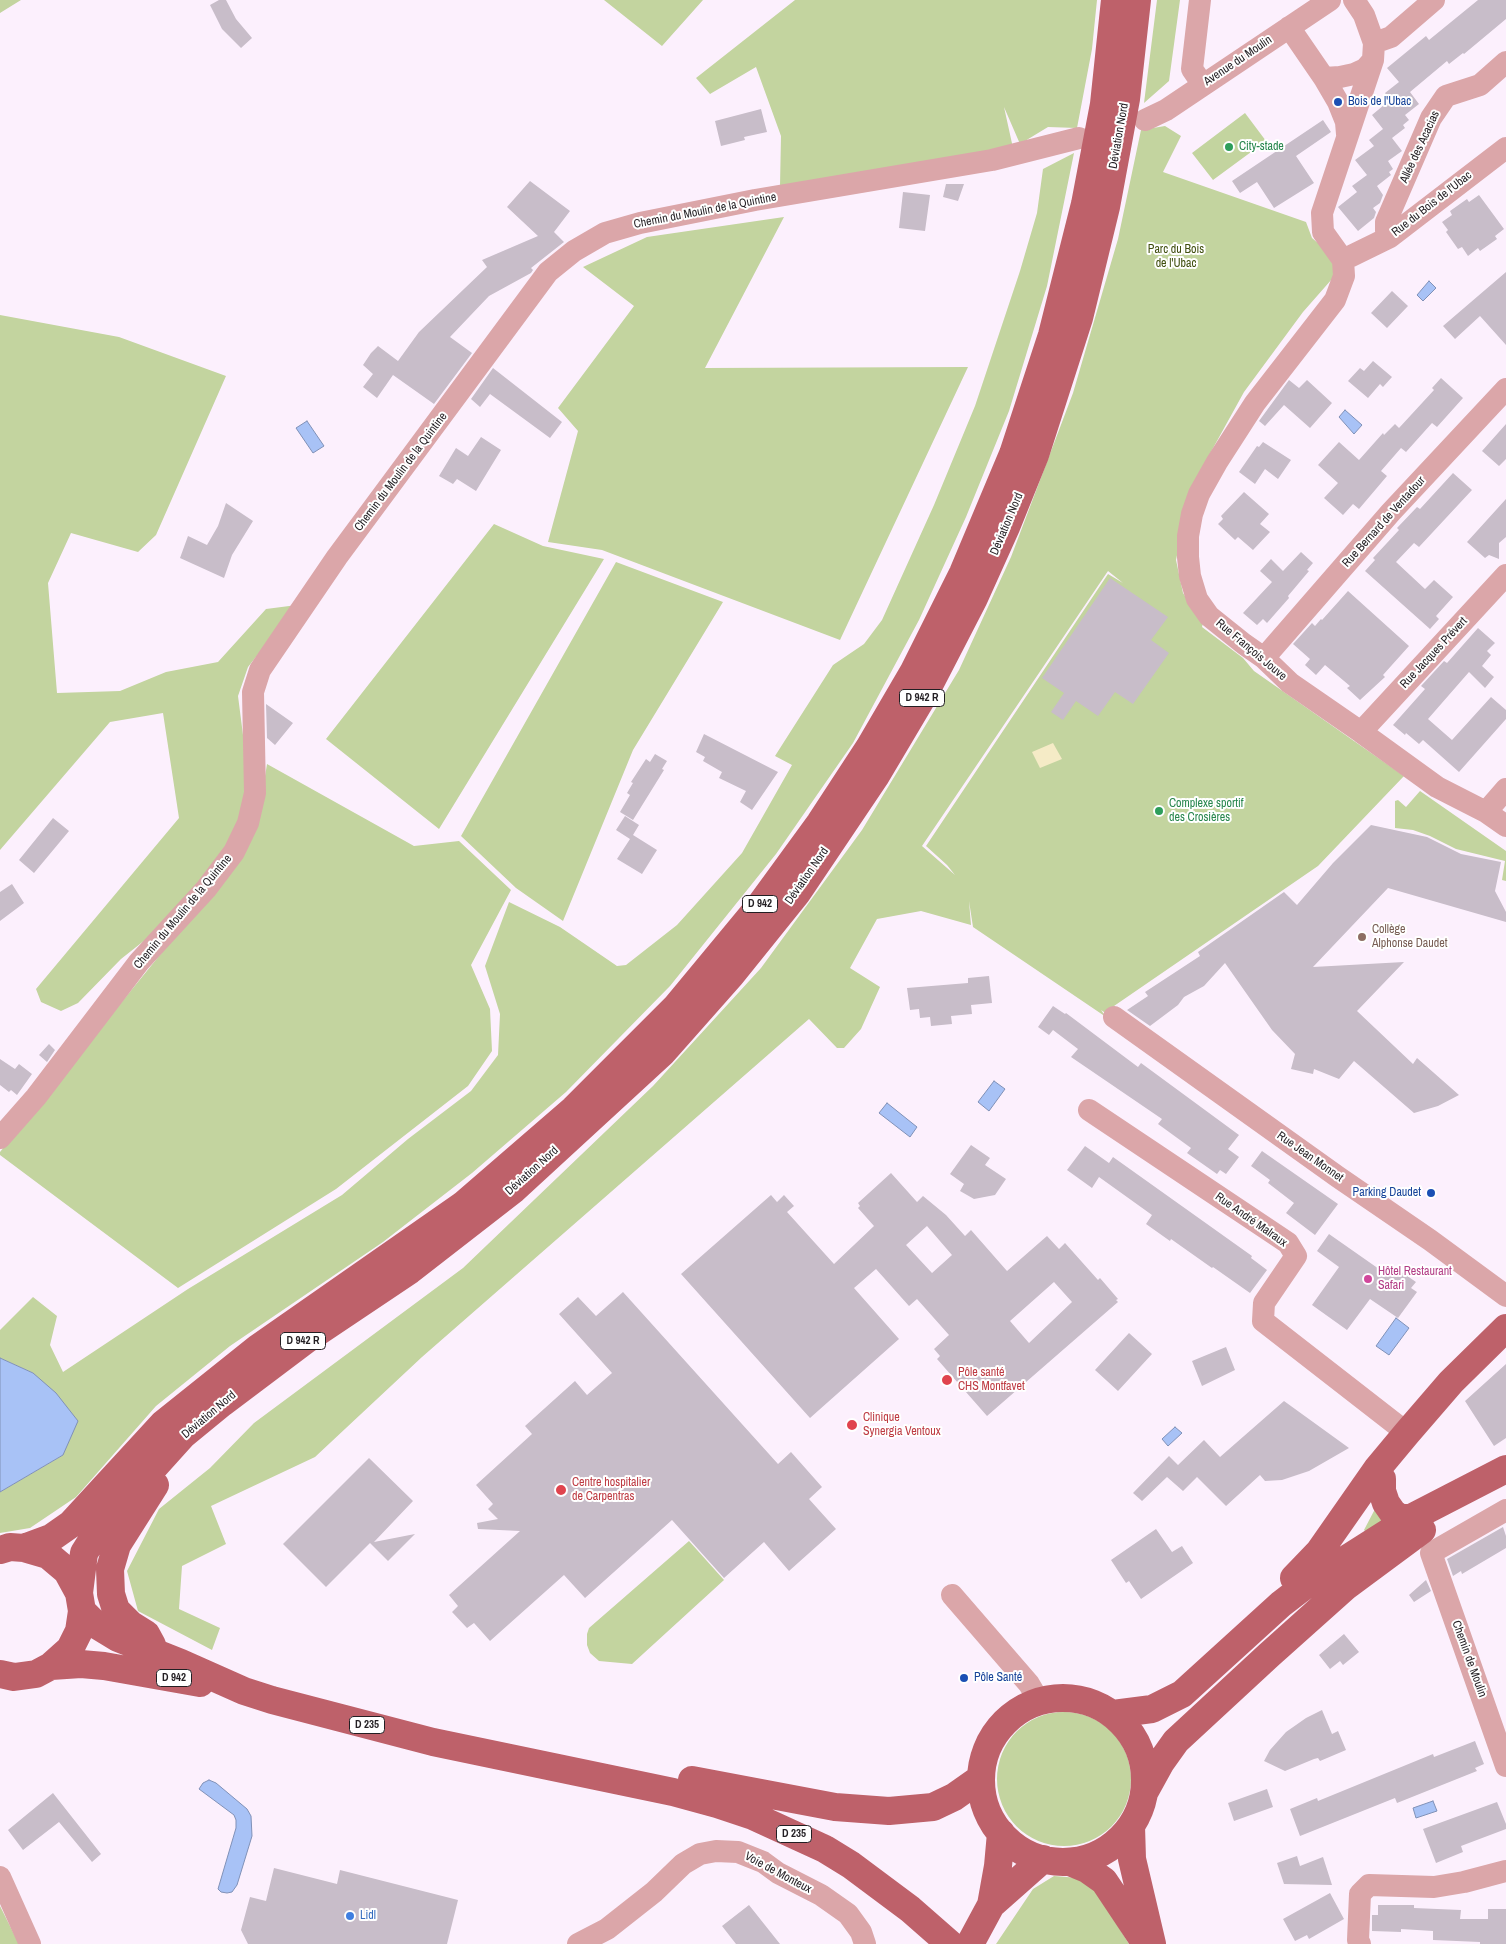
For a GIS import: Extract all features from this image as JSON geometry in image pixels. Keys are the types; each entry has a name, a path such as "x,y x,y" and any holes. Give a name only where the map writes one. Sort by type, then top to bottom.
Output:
{"main road":[{"name":"Déviation Nord","path":"12,1549 51,1538 71,1524 164,1424 258,1348 463,1205 574,1109 676,1007 758,908 820,823 869,748 914,671 964,573 1012,454 1052,336 1085,204 1104,104 1116,0"},
{"name":"Déviation Nord","path":"51,1666 70,1649 79,1631 84,1553 106,1520 174,1445 237,1391 307,1339 410,1270 513,1190 662,1053 731,975 797,893 875,777 926,691 974,598 1006,527 1035,455 1079,318 1106,207 1126,98 1137,0"},
{"path":"1113,1714 1143,1711 1168,1702 1182,1694 1319,1552 1377,1469 1407,1433 1451,1382 1506,1328"},
{"path":"1269,1655 1335,1565 1407,1433"},
{"path":"157,1653 146,1634 130,1624 116,1610 111,1594 110,1569 117,1545 140,1507 153,1487 174,1465 174,1445"},
{"path":"1203,1673 1281,1604 1335,1565 1411,1518 1498,1473"},
{"path":"1145,1791 1161,1762 1176,1741 1269,1655 1345,1587 1498,1473"},
{"path":"1382,1478 1384,1497 1393,1513 1400,1518 1411,1518"},
{"path":"12,1549 48,1555 67,1571 80,1602"},
{"name":"D 942","path":"80,1602 95,1624 118,1638 244,1691"},
{"name":"D 942","path":"51,1666 81,1664 104,1666 244,1691"},
{"path":"0,1674 14,1678 36,1674 51,1666"},
{"name":"D 235","path":"244,1691 433,1742 617,1780 718,1804 753,1816 789,1831 824,1849 858,1870 910,1909 950,1944"},
{"path":"1070,1862 1094,1856 1115,1844 1131,1826 1140,1811 1145,1791 1145,1769 1139,1748 1129,1730 1113,1714 1096,1704 1078,1699 1058,1698 1039,1701 1015,1714 1007,1719 995,1733 987,1749 981,1778 983,1798 989,1817 1000,1833 1027,1854 1043,1860 1070,1862 1087,1869 1104,1881 1146,1944"},
{"path":"617,1780 642,1774 664,1776 836,1807 889,1811 933,1808 954,1797 981,1778"},
{"path":"1131,1826 1132,1859 1152,1944"},
{"path":"970,1944 989,1909 998,1866 1000,1833"},
{"path":"989,1909 1043,1860"}],"street":[{"path":"1200,0 1192,69 1203,85"},
{"name":"Avenue du Moulin","path":"1145,120 1166,110 1330,0"},
{"path":"1342,260 1323,232 1322,213 1347,134 1359,104 1374,51 1364,15 1354,0"},
{"path":"1324,78 1354,74 1365,68 1374,51 1434,0"},
{"path":"1289,27 1324,78 1343,113 1347,134"},
{"name":"Allée des Acacias","path":"1390,237 1386,231 1386,222 1430,118 1446,96 1480,86 1506,62"},
{"name":"Chemin du Moulin de la Quintine","path":"0,1138 36,1097 139,962 206,889 234,852 248,823 255,793 252,692 260,670 337,557 548,272 574,251 605,233 640,223 755,200 992,160 1079,138"},
{"name":"Rue du Bois de l'Ubac","path":"1342,260 1390,237 1506,148"},
{"name":"Rue François Jouve","path":"1342,260 1344,276 1336,300 1255,402 1199,494 1192,514 1188,536 1190,576 1197,598 1209,616 1264,658 1290,683 1437,787 1486,812 1506,826"},
{"name":"Rue Bernard de Ventadour","path":"1264,658 1391,512 1506,389"},
{"name":"Rue Jacques Prévert","path":"1361,732 1506,575"},
{"path":"1486,812 1506,789"},
{"name":"Rue Jean Monnet","path":"1114,1017 1338,1178 1430,1240 1506,1296"},
{"name":"Rue André Malraux","path":"1089,1110 1288,1243 1296,1256 1264,1303 1263,1321 1407,1433"},
{"name":"Chemin de Moulin","path":"1506,1510 1430,1553 1506,1766"},
{"path":"952,1595 1029,1684 1039,1701"},
{"name":"Voie de Monteux","path":"578,1944 607,1929 654,1892 682,1864 700,1854 716,1850 738,1852 763,1862 821,1895 848,1914 861,1932 865,1944"},
{"path":"1360,1944 1358,1940 1360,1894 1369,1885 1434,1887 1464,1882 1506,1871"},
{"path":"0,1877 30,1944"}],"green space":[{"path":"0,0 21,0 0,13"},
{"path":"604,0 703,0 662,46"},
{"path":"795,0 1097,0 1092,49 1077,128 1048,127 1020,144 1004,107 1013,148 780,186 781,136 756,67 710,94 696,78"},
{"path":"1157,0 1180,0 1169,81 1144,103"},
{"name":"City-stade","path":"1245,113 1266,141 1213,180 1192,153"},
{"name":"Parc du Bois de l'Ubac","path":"1165,126 1181,136 1163,172 1306,222 1312,238 1333,256 1335,272 1332,279 1303,312 1244,392 1191,488 1176,560 1183,593 1203,623 1202,627 1243,658 1254,671 1404,776 1318,866 1114,1006 1107,1014 1101,1010 1106,1017 973,927 969,901 971,925 921,911 877,919 850,968 880,987 861,1029 844,1048 837,1048 809,1019 422,1357 315,1457 211,1506 226,1544 182,1566 179,1609 220,1628 212,1650 138,1611 127,1571 159,1509 210,1468 254,1423 463,1268 653,1086 761,968 862,830 959,670 1011,557 1073,393 1118,239 1141,130","holes":["1108,571 1123,583 1108,574 926,846 955,875 922,846"]},
{"path":"1074,153 1047,286 1009,411 966,517 919,620 853,743 776,854 670,986 566,1092 472,1173 383,1242 230,1346 156,1406 76,1497 30,1528 0,1533 0,1492 63,1455 33,1373 0,1358 0,1330 33,1297 57,1316 50,1345 63,1372 188,1289 342,1195 408,1139 471,1091 498,1055 500,1014 485,966 509,902 560,927 617,966 626,965 677,925 742,853 792,765 775,756 833,665 864,644 882,620 934,505 975,406 1020,271 1037,213 1043,169"},
{"path":"784,217 705,368 968,367 840,640 602,550 548,542 578,431 558,408 634,306 583,267 647,237"},
{"path":"0,315 119,337 226,376 156,535 138,552 71,533 48,583 57,693 120,691 166,672 218,662 266,609 297,605 248,667 238,696 248,774 240,828 169,921 121,959 78,1003 61,1011 41,1002 36,989 179,818 163,713 110,722 0,850"},
{"path":"494,524 543,546 604,559 439,829 326,739"},
{"path":"616,562 723,602 633,750 563,921 516,888 461,836"},
{"path":"267,764 414,846 459,841 511,890 471,965 490,1009 492,1051 468,1086 336,1189 178,1288 0,1155 0,1152 241,855 258,820"},
{"path":"1420,791 1506,851 1506,881 1502,880 1505,861 1456,849 1413,830 1395,828 1395,801 1398,800 1406,807"},
{"path":"1375,1509 1388,1519 1367,1533 1364,1530"},
{"path":"689,1541 724,1580 632,1664 599,1661 590,1653 587,1645 589,1628"},
{"path":"1064,1712 1090,1717 1112,1731 1126,1753 1131,1779 1126,1805 1112,1827 1090,1841 1064,1846 1038,1841 1016,1827 1002,1805 997,1779 1002,1753 1016,1731 1038,1717"},
{"path":"1054,1876 1079,1878 1095,1889 1129,1944 996,1944 1033,1889"},
{"path":"0,1906 19,1944 0,1944"}],"sand":[{"path":"1053,743 1062,759 1040,768 1032,752"}],"water":[{"path":"1429,281 1436,288 1423,301 1417,295"},
{"path":"1345,410 1362,425 1354,434 1339,417"},
{"path":"307,421 324,446 313,453 296,428"},
{"path":"994,1081 1005,1089 989,1111 978,1102"},
{"path":"887,1103 917,1127 910,1137 879,1113"},
{"path":"1396,1318 1409,1328 1389,1355 1376,1346"},
{"path":"0,1358 33,1373 56,1393 78,1421 63,1455 0,1492"},
{"path":"1175,1427 1182,1433 1168,1446 1162,1439"},
{"path":"209,1780 216,1783 247,1809 251,1816 252,1836 237,1885 232,1892 227,1893 221,1892 218,1889 236,1828 236,1820 234,1815 199,1789 203,1783"},
{"path":"1433,1801 1437,1811 1416,1818 1413,1808"}],"building":[{"path":"219,0 226,0 236,19 252,38 241,48 222,29 210,5"},
{"path":"1478,0 1506,0 1506,19 1464,54 1449,64 1447,61 1410,92 1419,104 1405,115 1409,120 1403,125 1405,128 1392,138 1402,151 1388,161 1393,169 1389,172 1391,175 1377,186 1383,195 1380,203 1373,208 1376,212 1374,218 1358,231 1338,207 1357,192 1352,186 1367,175 1355,160 1374,146 1369,140 1383,129 1372,115 1390,100 1385,93 1399,82 1387,68 1426,36 1429,40"},
{"path":"761,109 767,132 744,137 745,140 721,146 715,121"},
{"path":"1323,120 1331,132 1296,156 1314,183 1274,208 1257,182 1240,193 1232,181"},
{"path":"530,181 570,211 554,232 564,242 531,268 533,270 531,273 489,296 450,337 472,353 434,404 393,375 377,398 363,387 373,374 363,365 371,353 378,346 398,361 419,332 487,267 482,260 538,236 507,207"},
{"path":"946,184 964,184 958,201 943,197"},
{"path":"903,192 930,195 925,231 899,228"},
{"path":"1479,195 1504,229 1495,236 1497,239 1480,251 1478,248 1468,256 1462,247 1458,249 1446,232 1448,230 1442,222 1452,215 1450,211 1467,199 1469,202"},
{"path":"1506,272 1506,345 1480,316 1455,339 1443,326"},
{"path":"1392,291 1408,306 1387,328 1371,313"},
{"path":"1373,361 1392,377 1383,387 1380,384 1368,398 1348,381 1360,368 1364,371"},
{"path":"493,368 562,422 550,438 490,394 480,407 471,399"},
{"path":"1441,378 1463,398 1437,427 1432,423 1406,452 1401,448 1381,471 1387,476 1359,509 1353,504 1343,515 1324,498 1338,483 1318,465 1339,442 1359,460 1383,433 1384,435 1395,424 1399,428 1434,390 1432,388"},
{"path":"1289,380 1299,388 1307,380 1332,403 1310,428 1284,405 1265,426 1259,421"},
{"path":"1506,424 1506,459 1499,466 1482,451"},
{"path":"481,437 501,450 476,491 457,479 453,484 439,476 456,448 468,456"},
{"path":"1263,442 1291,460 1278,479 1265,469 1255,484 1239,472 1257,446 1259,447"},
{"path":"1453,473 1472,490 1419,547 1414,543 1396,562 1425,589 1434,580 1453,597 1436,616 1439,619 1430,629 1365,571 1375,560 1373,558 1399,530 1397,528 1417,507 1420,509"},
{"path":"1244,492 1269,514 1260,524 1270,532 1253,550 1238,537 1235,540 1218,524 1223,519 1221,516"},
{"path":"1506,499 1506,537 1499,543 1499,559 1489,555 1485,558 1467,542"},
{"path":"226,503 253,521 232,555 224,578 180,558 188,536 207,545 218,526"},
{"path":"1301,552 1313,563 1307,570 1309,571 1267,623 1263,619 1257,625 1243,613 1272,582 1260,571 1271,559 1283,571"},
{"path":"1110,578 1168,617 1151,640 1169,653 1133,704 1115,692 1098,716 1076,701 1063,720 1051,712 1064,693 1042,678"},
{"path":"1348,591 1409,646 1383,675 1385,677 1360,700 1347,688 1350,686 1325,665 1316,675 1305,665 1310,659 1293,644 1312,623 1315,626 1322,620"},
{"path":"1478,628 1495,643 1487,651 1491,655 1482,666 1494,677 1485,688 1469,672 1428,719 1452,740 1491,697 1506,710 1506,719 1459,772 1423,740 1419,744 1393,725 1425,689 1421,686 1444,661 1447,663"},
{"path":"266,704 293,723 275,745 267,738"},
{"path":"704,734 778,772 752,810 740,802 746,791 719,778 722,772 703,761 705,757 696,752"},
{"path":"655,754 667,761 662,769 664,770 633,820 620,812 630,795 627,793 633,783 631,782 646,759 650,762"},
{"path":"625,816 639,825 633,835 657,850 642,874 617,859 630,839 616,830"},
{"path":"53,818 69,831 34,873 19,860"},
{"path":"1371,825 1427,837 1461,854 1501,862 1495,891 1506,912 1506,922 1388,888 1313,967 1404,962 1357,1011 1413,1064 1417,1058 1459,1095 1438,1106 1414,1113 1354,1061 1339,1079 1314,1069 1313,1074 1291,1069 1295,1054 1272,1030 1225,963 1204,986 1184,997 1178,1005 1150,1026 1127,1010 1148,996 1145,992 1200,956 1198,952 1284,892 1297,905 1333,863"},
{"path":"12,884 24,903 0,921 0,892"},
{"path":"989,976 992,1003 971,1005 972,1014 951,1016 952,1024 931,1026 930,1017 920,1018 919,1009 910,1010 907,988 968,983 968,978"},
{"path":"1053,1006 1066,1013 1138,1067 1141,1063 1239,1135 1228,1149 1239,1157 1226,1174 1220,1170 1217,1174 1187,1153 1191,1148 1158,1124 1162,1119 1071,1057 1078,1049 1053,1030 1049,1035 1038,1027"},
{"path":"49,1044 55,1050 47,1062 39,1055"},
{"path":"0,1059 15,1069 19,1064 32,1074 17,1095 0,1085"},
{"path":"971,1145 990,1158 985,1165 1006,1179 995,1195 974,1199 960,1191 964,1184 950,1174"},
{"path":"1085,1146 1109,1163 1113,1157 1252,1256 1251,1258 1267,1270 1250,1293 1146,1224 1152,1215 1099,1177 1092,1188 1067,1170"},
{"path":"1262,1151 1338,1204 1315,1235 1286,1213 1294,1203 1268,1183 1270,1180 1251,1166"},
{"path":"891,1173 917,1202 923,1196 946,1215 965,1236 971,1230 1007,1271 1047,1236 1059,1249 1065,1243 1098,1280 1100,1278 1118,1299 1116,1300 1118,1302 987,1416 937,1359 940,1356 934,1349 949,1335 917,1299 909,1306 876,1269 854,1288 899,1339 810,1418 681,1274 771,1195 777,1202 784,1195 794,1206 787,1212 834,1264 874,1226 858,1208 860,1206 858,1203","holes":["927,1226 952,1255 932,1273 906,1245","1054,1282 1072,1302 1029,1343 1010,1321"]},
{"name":"Hôtel Restaurant Safari","path":"1329,1234 1379,1269 1380,1267 1388,1272 1391,1267 1396,1271 1397,1269 1416,1282 1411,1288 1417,1292 1398,1318 1370,1299 1347,1330 1312,1305 1339,1267 1317,1251"},
{"path":"623,1292 778,1464 791,1452 822,1487 809,1499 836,1529 789,1571 764,1542 724,1578 672,1520 585,1598 564,1575 490,1641 474,1623 467,1628 452,1612 458,1606 449,1595 520,1531 478,1529 477,1523 498,1519 488,1509 493,1504 476,1485 532,1434 525,1426 575,1381 587,1395 612,1373 559,1314 578,1297 596,1316"},
{"path":"1129,1333 1152,1354 1118,1391 1095,1370"},
{"path":"1226,1347 1235,1370 1202,1386 1192,1361"},
{"path":"1506,1364 1506,1438 1494,1446 1465,1401"},
{"path":"1284,1401 1349,1448 1309,1471 1282,1480 1265,1481 1260,1475 1226,1506 1197,1477 1183,1491 1167,1477 1142,1501 1133,1493 1169,1456 1178,1465 1204,1440 1220,1457"},
{"path":"369,1458 413,1501 374,1542 415,1534 388,1561 370,1543 326,1587 283,1544"},
{"path":"1503,1527 1506,1536 1506,1548 1462,1574 1461,1571 1453,1576 1447,1559"},
{"path":"1156,1529 1172,1552 1182,1546 1193,1563 1141,1599 1129,1581 1126,1583 1111,1560"},
{"path":"1426,1580 1431,1591 1414,1602 1409,1595"},
{"path":"1344,1634 1359,1652 1343,1665 1340,1661 1330,1669 1319,1655"},
{"path":"1322,1710 1332,1734 1338,1731 1346,1750 1320,1761 1318,1758 1314,1759 1285,1771 1264,1761 1270,1750 1286,1732 1306,1718"},
{"path":"1475,1741 1484,1764 1475,1768 1477,1771 1397,1803 1395,1798 1300,1836 1290,1809 1317,1798 1318,1801 1433,1754 1434,1757"},
{"path":"1267,1789 1273,1807 1234,1821 1228,1803"},
{"path":"53,1793 101,1854 92,1862 59,1822 23,1850 8,1830"},
{"path":"1497,1802 1506,1824 1506,1829 1461,1846 1463,1852 1436,1863 1423,1829"},
{"path":"1297,1856 1300,1866 1323,1857 1332,1885 1284,1884 1277,1863"},
{"name":"Lidl","path":"274,1868 337,1884 340,1870 458,1900 447,1944 248,1944 241,1930 250,1897 266,1901"},
{"path":"1330,1893 1344,1919 1309,1939 1307,1935 1295,1941 1283,1919"},
{"path":"749,1905 780,1944 736,1944 722,1926"},
{"path":"1378,1905 1414,1905 1414,1908 1461,1910 1460,1919 1488,1919 1488,1909 1506,1909 1506,1944 1433,1940 1433,1931 1401,1929 1401,1932 1372,1931 1372,1915 1378,1915"}],"place":[{"name":"Bois de l'Ubac","path":"1338,102"},
{"name":"City-stade","path":"1229,147"},
{"name":"Complexe sportif des Crosières","path":"1159,811"},
{"name":"Collège Alphonse Daudet","path":"1362,937"},
{"name":"Parking Daudet","path":"1431,1193"},
{"name":"Hôtel Restaurant Safari","path":"1368,1279"},
{"name":"Pôle santé CHS Montfavet","path":"947,1380"},
{"name":"Clinique Synergia Ventoux","path":"852,1425"},
{"name":"Centre hospitalier de Carpentras","path":"561,1490"},
{"name":"Pôle Santé","path":"964,1678"},
{"name":"Lidl","path":"350,1916"}]}
